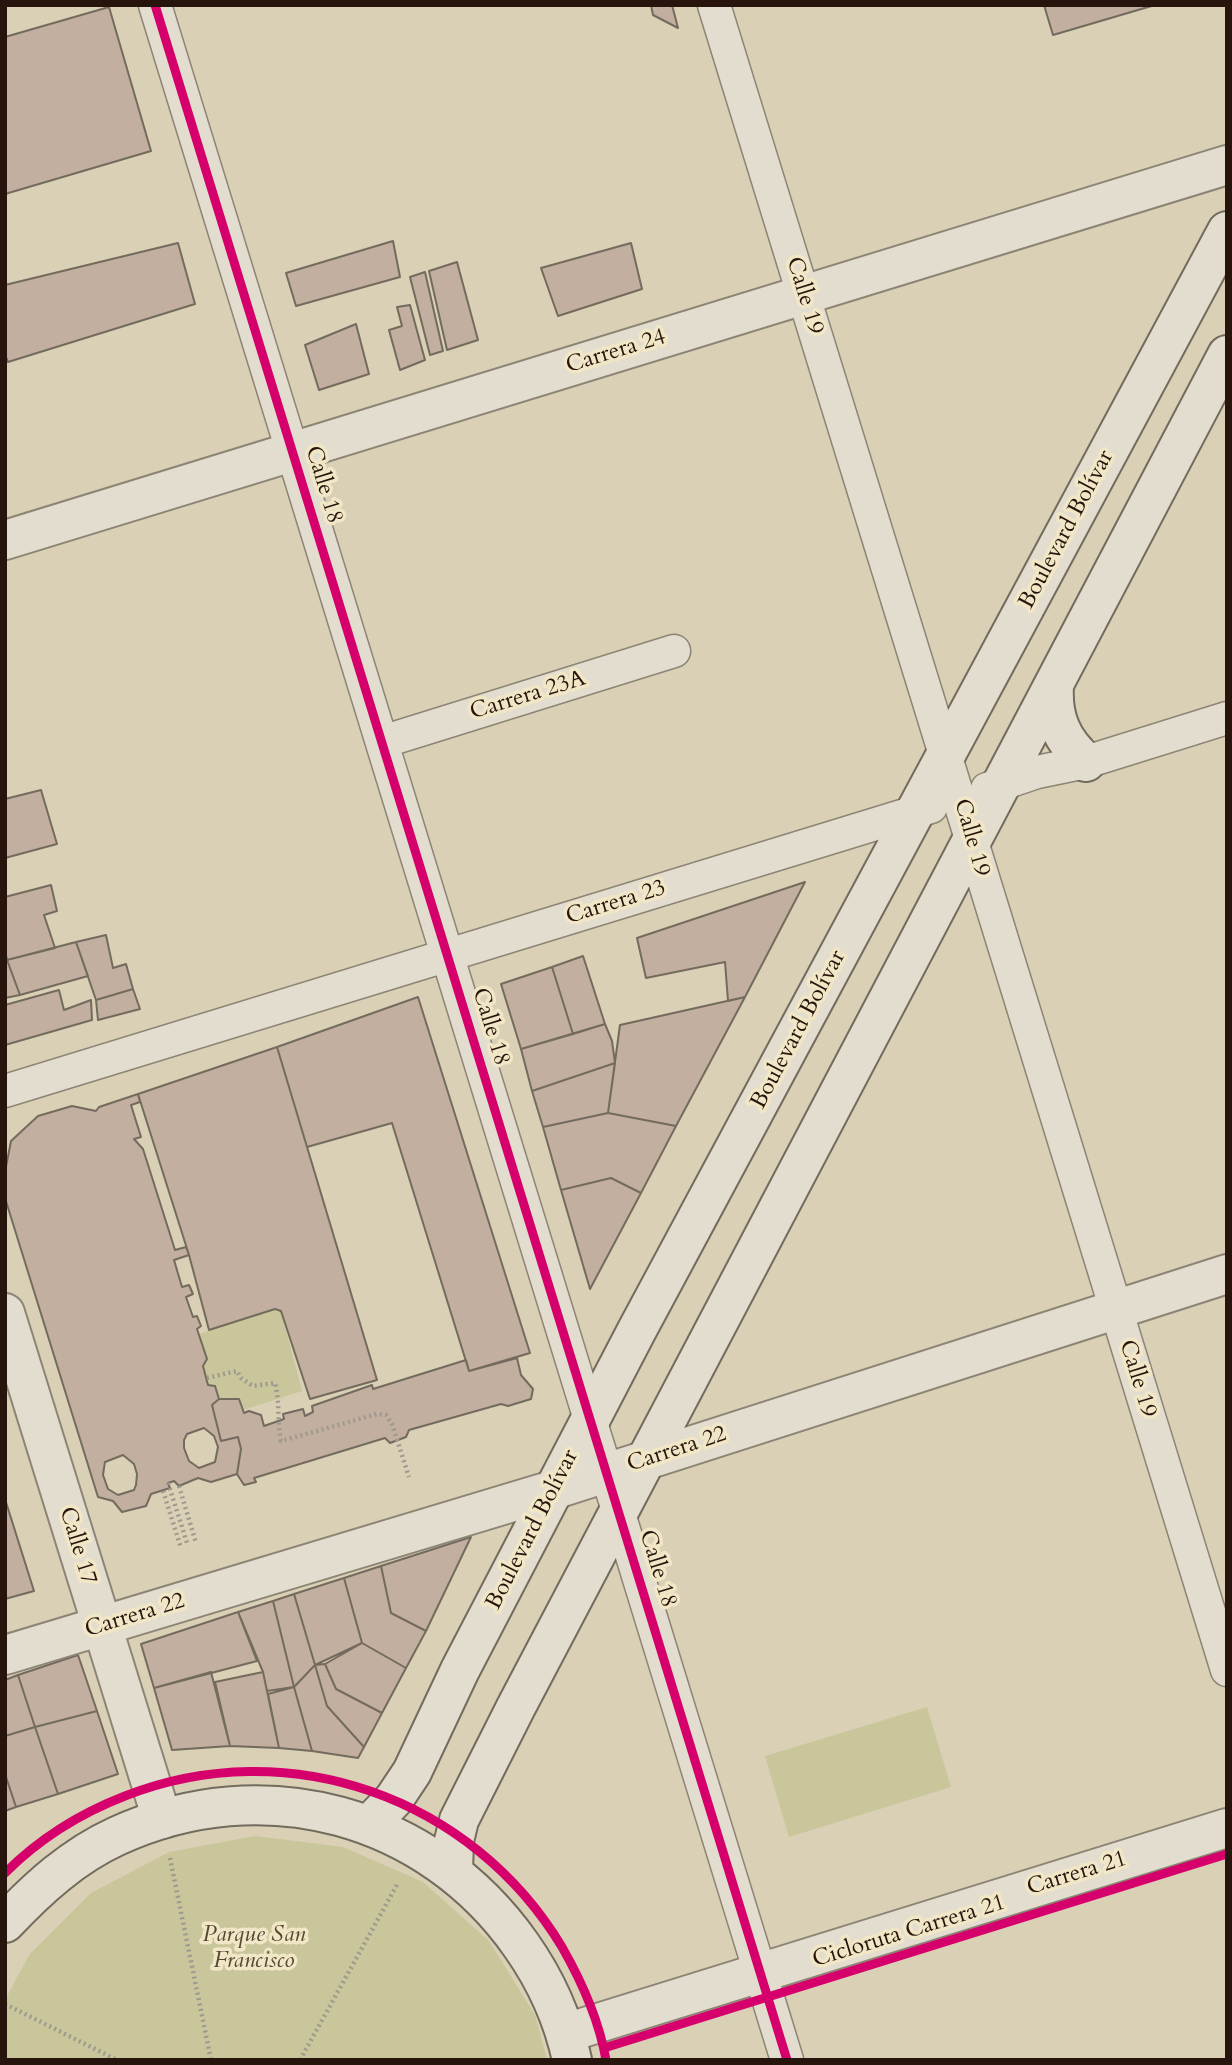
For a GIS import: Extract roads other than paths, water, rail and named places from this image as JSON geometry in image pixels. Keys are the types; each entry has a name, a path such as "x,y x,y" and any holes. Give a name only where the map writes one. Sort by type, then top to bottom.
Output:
{"main road":[{"name":"Carrera 24","path":"5,540 1227,165"},
{"name":"Boulevard Bolívar","path":"369,1825 394,1799 412,1772 460,1670 590,1419 1227,231"},
{"path":"453,1871 454,1841 459,1820 1227,355"},
{"path":"1054,686 1053,701 1060,731 1067,743 1086,762"},
{"name":"Carrera 22","path":"5,1655 556,1489 1227,1274"},
{"name":"Calle 17","path":"5,1314 162,1819"},
{"path":"5,1923 36,1890 74,1860 116,1836 162,1819 213,1807 266,1805 318,1810 369,1825 417,1848 453,1871 501,1917 540,1972 569,2047"},
{"name":"Carrera 21","path":"569,2047 761,1973 1227,1828"}],"street":[{"name":"Calle 18","path":"155,5 787,2060"},
{"name":"Calle 19","path":"714,5 1227,1670"},
{"name":"Carrera 23A","path":"382,742 674,651"},
{"name":"Carrera 23","path":"5,1091 1037,772 1086,762 1227,718"}],"park label":[{"name":"Parque San Francisco","path":"254,1949"}]}
